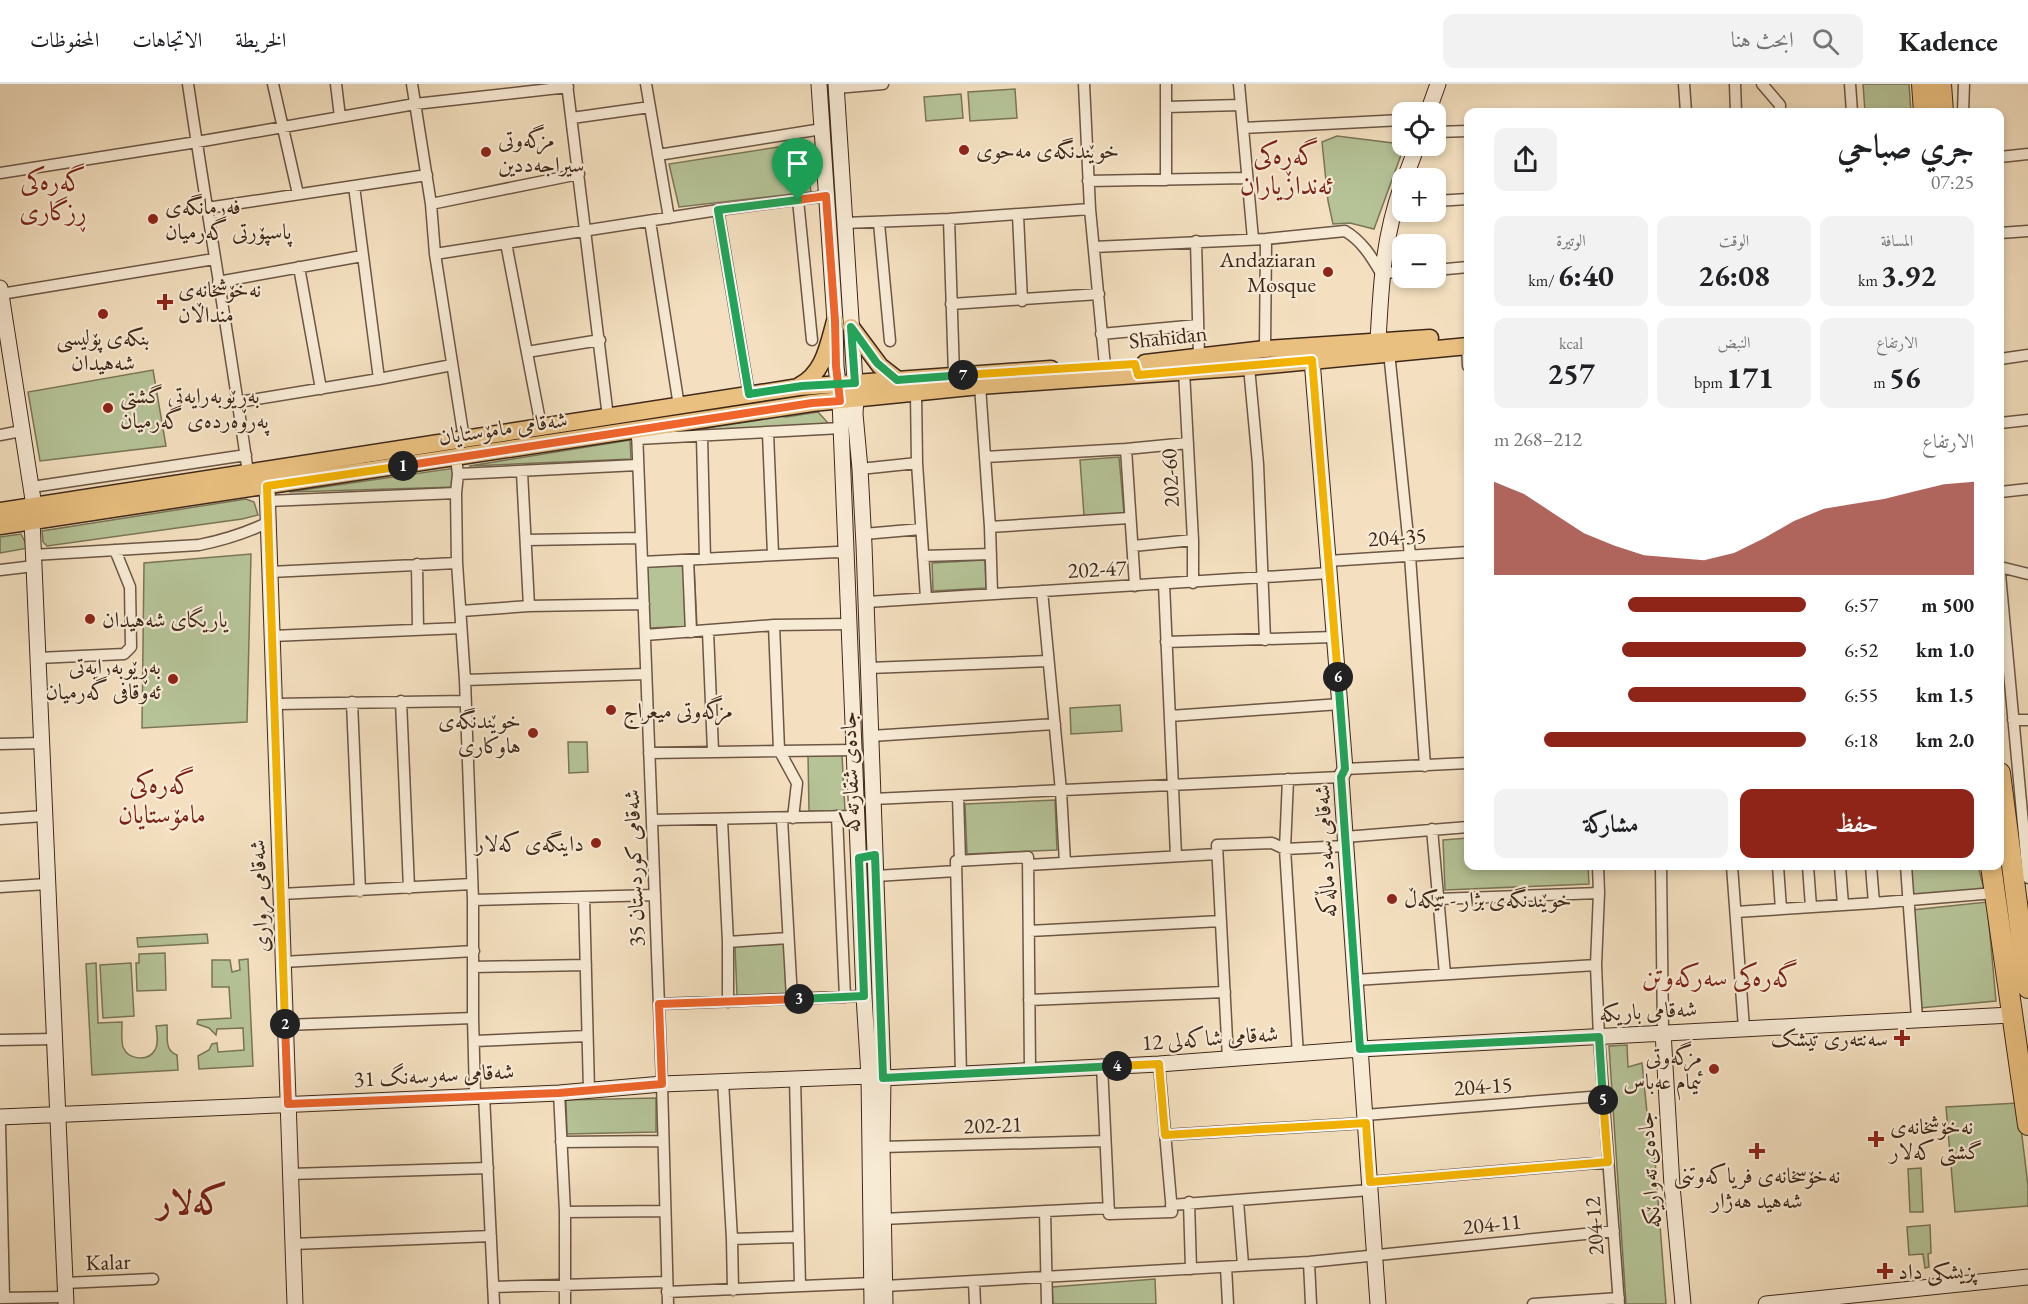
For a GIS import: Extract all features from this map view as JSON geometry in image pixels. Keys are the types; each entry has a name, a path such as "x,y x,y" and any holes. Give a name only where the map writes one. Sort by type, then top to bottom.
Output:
{"highway":[{"path":"1925,108 1932,88"},
{"path":"1932,88 1941,108"},
{"path":"2004,838 2028,988"},
{"path":"1992,870 2028,1125"}],"main road":[{"path":"799,387 811,379 819,369 843,324 877,363 897,380"},
{"name":"Shahidan","path":"855,391 897,380 954,375 1105,366 1137,370 1199,357 1265,349 1464,343"},
{"path":"855,391 916,393 1137,370 1184,371 1249,367 1312,360 1384,347"},
{"name":"شەقامی مامۆستایان","path":"0,511 33,513 162,494 248,473 749,394 799,387 855,391"},
{"name":"شەقامی مامۆستایان","path":"162,494 268,493 457,466 812,403 855,391"},
{"name":"شەقامی مامۆستایان","path":"0,526 33,513"}],"street":[{"path":"188,84 214,259 239,402 248,473"},
{"path":"273,84 298,194"},
{"path":"336,84 340,117"},
{"path":"412,84 431,204 435,254 464,439"},
{"path":"646,84 669,218"},
{"path":"819,84 826,196 843,324"},
{"path":"855,391 836,366 843,324 844,223 836,86 883,84"},
{"path":"1084,84 1090,209 1105,366"},
{"path":"1166,84 1166,180"},
{"path":"1239,84 1253,239"},
{"path":"1432,102 1438,84"},
{"path":"1684,84 1686,108"},
{"path":"1735,84 1736,108"},
{"path":"1762,84 1780,108"},
{"path":"1850,84 1852,108"},
{"path":"0,173 415,104 567,85 608,417"},
{"path":"1963,108 1964,85"},
{"path":"1166,107 1240,105"},
{"path":"572,118 650,107"},
{"path":"1243,128 1392,121"},
{"path":"658,155 822,129"},
{"path":"1446,132 1464,131"},
{"path":"2004,157 2028,154"},
{"path":"431,204 579,174"},
{"path":"207,208 427,175"},
{"path":"1088,181 1247,178"},
{"path":"354,186 379,379"},
{"path":"435,254 718,210 826,196"},
{"path":"1446,200 1464,199"},
{"path":"798,200 812,340"},
{"path":"844,223 879,223 1090,209"},
{"path":"718,210 749,394"},
{"path":"1018,215 1022,301"},
{"path":"949,219 954,375"},
{"path":"650,221 679,406"},
{"path":"1392,221 1381,273 1384,347 1410,556 1425,766"},
{"path":"879,223 890,341"},
{"path":"1094,247 1253,239 1345,231 1355,236 1364,246 1381,273"},
{"path":"2004,233 2028,231"},
{"path":"1265,349 1266,238"},
{"path":"1196,241 1199,357"},
{"path":"506,243 541,426"},
{"path":"218,282 362,256"},
{"path":"65,1294 33,561 32,487 1,300 214,259"},
{"path":"299,267 321,389"},
{"path":"1446,269 1464,267"},
{"path":"1381,273 1392,272"},
{"path":"951,304 1099,294"},
{"path":"1101,334 1198,325"},
{"path":"527,352 600,340"},
{"path":"2004,358 2028,355"},
{"name":"شەقامی سەد ماڵەکە","path":"1312,360 1340,704 1346,842 1378,1304"},
{"path":"239,402 452,365"},
{"path":"1249,367 1258,464 1265,640"},
{"name":"202-60","path":"1184,371 1193,582"},
{"path":"980,386 990,527 992,594"},
{"name":"جادەی شقارتەکە","path":"855,391 841,428 864,996 876,1077 882,1147 883,1219 878,1285 872,1304"},
{"name":"جادەی شقارتەکە","path":"855,391 867,602 876,876 878,1285 885,1304"},
{"path":"916,393 916,463 926,598"},
{"path":"2004,423 2028,420"},
{"path":"637,435 702,437 841,428"},
{"path":"0,435 21,431"},
{"path":"768,433 772,554"},
{"name":"شەقامی کوردستان 35","path":"637,435 662,1084 668,1304"},
{"path":"702,437 705,559"},
{"path":"985,457 1188,443"},
{"path":"1125,449 1136,586"},
{"path":"32,487 246,455"},
{"path":"860,469 916,463"},
{"path":"494,1304 488,1168 473,1018 473,900 465,680 457,563 457,466 522,472 638,465"},
{"path":"522,472 529,606"},
{"path":"2004,492 2028,489"},
{"path":"268,493 456,493"},
{"name":"شەقامی مرواری","path":"268,493 295,1304"},
{"path":"990,527 1129,518"},
{"path":"0,570 33,561 115,550 199,545 224,540 268,522"},
{"path":"864,534 921,529"},
{"path":"526,540 641,538"},
{"path":"1132,546 1193,540"},
{"path":"38,658 124,654 129,650 130,587 115,550"},
{"path":"642,562 772,554 837,552 846,554"},
{"name":"204-35","path":"1329,567 1410,556 1464,552"},
{"path":"923,556 991,554"},
{"path":"688,560 691,632"},
{"path":"270,572 457,563"},
{"path":"417,564 418,630"},
{"name":"202-47","path":"867,602 1262,578 1329,567"},
{"path":"2004,568 2028,574"},
{"path":"1164,584 1176,856"},
{"path":"1042,591 1061,791 1065,862"},
{"path":"461,611 529,606 644,604"},
{"path":"2004,618 2028,878"},
{"path":"645,635 774,625 849,624"},
{"path":"774,625 779,750 796,783 787,818 788,938 792,999"},
{"path":"272,636 461,628"},
{"path":"708,631 713,751"},
{"path":"1166,642 1334,637"},
{"path":"869,668 1048,661"},
{"path":"465,680 646,674"},
{"path":"401,701 409,888"},
{"path":"275,704 465,701"},
{"path":"352,702 360,891"},
{"path":"1170,716 1340,704"},
{"path":"2013,720 2028,720"},
{"path":"871,736 1054,724"},
{"path":"0,744 41,743"},
{"path":"649,753 854,750"},
{"path":"873,799 1288,779 1464,763"},
{"path":"1288,779 1285,849 1298,1055"},
{"path":"958,796 961,1075"},
{"path":"0,819 45,816"},
{"path":"837,816 845,997"},
{"path":"652,820 857,816"},
{"path":"722,820 728,942 728,1002"},
{"path":"1228,1059 1217,845 1272,843 1285,849 1464,827"},
{"path":"1432,830 1445,974"},
{"path":"1028,865 1217,854"},
{"path":"859,858 875,855"},
{"path":"876,876 1028,857 1030,1070"},
{"name":"204-12","path":"1598,870 1596,965 1599,1037 1619,1301"},
{"path":"1661,870 1663,1032"},
{"path":"1732,870 1744,1028"},
{"path":"1778,870 1781,909"},
{"path":"1808,870 1811,907"},
{"path":"1840,870 1843,905"},
{"path":"1871,870 1874,903"},
{"path":"1906,870 1917,1018"},
{"path":"0,887 47,884"},
{"path":"281,894 472,884"},
{"path":"1438,900 1599,892"},
{"path":"1736,912 1995,893"},
{"path":"473,900 654,895"},
{"path":"584,897 589,1090"},
{"path":"1029,931 1221,921"},
{"path":"728,942 788,938"},
{"path":"283,962 474,951"},
{"path":"474,967 586,965"},
{"path":"1355,980 1596,965"},
{"path":"1029,1000 1225,992"},
{"path":"659,1004 864,996"},
{"name":"شەقامی باریکە","path":"1360,1049 1917,1018 2011,1015"},
{"path":"285,1025 473,1018"},
{"name":"جادەی تەوارێکە","path":"1663,1032 1672,1186 1683,1304"},
{"path":"475,1041 587,1036"},
{"path":"0,1040 54,1039"},
{"name":"شەقامی شاکەلی 12","path":"876,1077 961,1075 1159,1064 1360,1049"},
{"path":"1102,1066 1109,1215 1172,1212 1159,1064"},
{"name":"شەقامی سەرسەنگ 31","path":"0,1117 559,1093 662,1084 876,1077"},
{"path":"795,1078 800,1286"},
{"path":"723,1082 733,1290"},
{"path":"559,1093 565,1212 565,1304"},
{"name":"204-15","path":"1165,1135 1365,1119 1603,1096"},
{"path":"0,1117 2,1298"},
{"path":"561,1142 663,1141"},
{"name":"202-21","path":"882,1147 1106,1141"},
{"path":"1171,1204 1238,1201 1608,1162"},
{"path":"290,1174 488,1168"},
{"path":"1238,1201 1243,1265"},
{"path":"1189,1202 1191,1269"},
{"path":"883,1219 1109,1208"},
{"path":"565,1212 665,1211"},
{"path":"1045,1212 1047,1304"},
{"name":"204-11","path":"493,1287 565,1284 733,1290 974,1282 1309,1262 1614,1231"},
{"path":"293,1244 491,1236"},
{"path":"732,1239 799,1237"},
{"path":"1309,1262 1311,1304"},
{"path":"1226,1267 1228,1304"},
{"path":"1766,1304 1846,1300 2028,1277"},
{"name":"Kalar","path":"2,1298 65,1294 153,1279"},
{"path":"974,1282 975,1304"},
{"path":"1533,1304 1619,1301"}],"green space":[{"path":"1863,84 1909,84 1911,108 1865,108"},
{"path":"1015,89 1017,118 970,121 968,92"},
{"path":"961,94 963,118 926,121 924,97"},
{"path":"1337,136 1392,143 1392,156 1401,156 1396,168 1392,168 1392,180 1374,229 1350,223 1333,224 1328,201 1322,142"},
{"path":"804,143 811,192 679,207 669,164"},
{"path":"153,370 166,446 40,461 28,392"},
{"path":"818,412 829,424 692,431 772,415 786,417"},
{"path":"630,440 631,459 469,466"},
{"path":"1119,457 1124,513 1084,516 1080,460"},
{"path":"455,468 455,487 289,492"},
{"path":"246,499 254,502 258,515 47,546 43,542 42,531"},
{"path":"21,534 28,548 0,553 0,537"},
{"path":"251,554 247,722 142,728 144,563"},
{"path":"985,560 986,588 933,591 932,563"},
{"path":"694,564 697,626 649,628 647,566"},
{"path":"1120,705 1122,731 1071,734 1070,708"},
{"path":"568,742 587,742 588,772 569,773"},
{"path":"808,755 842,755 845,811 809,811"},
{"path":"1055,800 1057,850 967,854 965,804"},
{"path":"1464,838 1464,870 1588,870 1589,884 1445,890 1443,840"},
{"path":"1909,870 1979,870 1984,889 1911,895"},
{"path":"1987,902 1996,1001 1920,1008 1912,910"},
{"path":"207,934 208,943 138,947 137,938"},
{"path":"785,944 787,994 737,996 735,946"},
{"path":"165,953 166,990 137,991 136,963 139,963 139,954"},
{"path":"248,959 253,1066 199,1069 198,1056 209,1050 212,1044 217,1043 218,1052 244,1050 243,1028 217,1029 216,1035 209,1028 197,1024 198,1020 231,1018 229,987 212,987 212,960 230,960 232,972 240,970 239,960"},
{"path":"96,963 98,1023 122,1022 123,1047 129,1055 138,1058 152,1054 157,1041 156,1026 167,1025 168,1046 177,1055 178,1070 92,1075 86,964"},
{"path":"131,963 134,1016 103,1018 100,965"},
{"path":"1627,1045 1628,1067 1642,1063 1648,1122 1653,1133 1666,1304 1626,1304 1609,1046"},
{"path":"656,1098 656,1132 567,1134 566,1100"},
{"path":"2018,1103 2028,1186 2028,1206 1955,1212 1946,1107"},
{"path":"1921,1168 1923,1212 1910,1212 1908,1169"},
{"path":"1930,1225 1931,1253 1928,1254 1929,1267 1925,1268 1923,1254 1909,1255 1907,1227"},
{"path":"1155,1279 1156,1304 1053,1304 1052,1287"}],"place":[{"name":"خوێندنگەی مەحوی","path":"964,150"},
{"name":"مزگەوتی سیراجەددین","path":"486,152"},
{"name":"فەرمانگەی پاسپۆرتی گەرمیان","path":"153,219"},
{"name":"Andaziaran Mosque","path":"1328,272"},
{"name":"نەخۆشخانەی منداڵان","path":"165,302"},
{"name":"بنکەی پۆلیسی شەهیدان","path":"103,314"},
{"name":"بەڕێوبەرایەتی گشتی پەروەردەی گەرمیان","path":"108,408"},
{"name":"یاریگای شەهیدان","path":"90,619"},
{"name":"بەڕێوبەرایەتی ئەوقافی گەرمیان","path":"173,679"},
{"name":"مزگەوتی میعراج","path":"611,710"},
{"name":"خوێندنگەی هاوکاری","path":"533,733"},
{"name":"داینگەی کەلار","path":"596,843"},
{"name":"خوێندنگەی بژار - تێکەڵ","path":"1392,899"},
{"name":"سەنتەری تیشک","path":"1902,1038"},
{"name":"مزگەوتی ئیمام عەباس","path":"1714,1069"},
{"name":"نەخۆشخانەی گشتی کەلار","path":"1876,1139"},
{"name":"نەخۆسخانەی فریاکەوتنی شەهید هەژار","path":"1757,1151"},
{"name":"پزیشکی داد","path":"1885,1271"}],"district":[{"name":"گەڕەکی ئەندازیاران","path":"1286,170"},
{"name":"گەرەکی ڕزگاری","path":"53,196"},
{"name":"گەرەکی مامۆستایان","path":"162,799"},
{"name":"گەرەکی سەرکەوتن","path":"1720,977"},
{"name":"کەلار","path":"192,1201"}],"route":[{"path":"798,200 718,210 749,394 802,386 838,385 855,383 851,327 882,369 897,380 1135,364 1138,375 1312,360 1345,769 1341,777 1360,1049 1599,1037 1608,1162 1370,1182 1366,1123 1165,1135 1159,1064 883,1078 875,855 859,858 864,996 659,1004 662,1084 559,1093 288,1104 267,486 812,403 840,401 838,385 836,366 826,196 798,200"}]}
